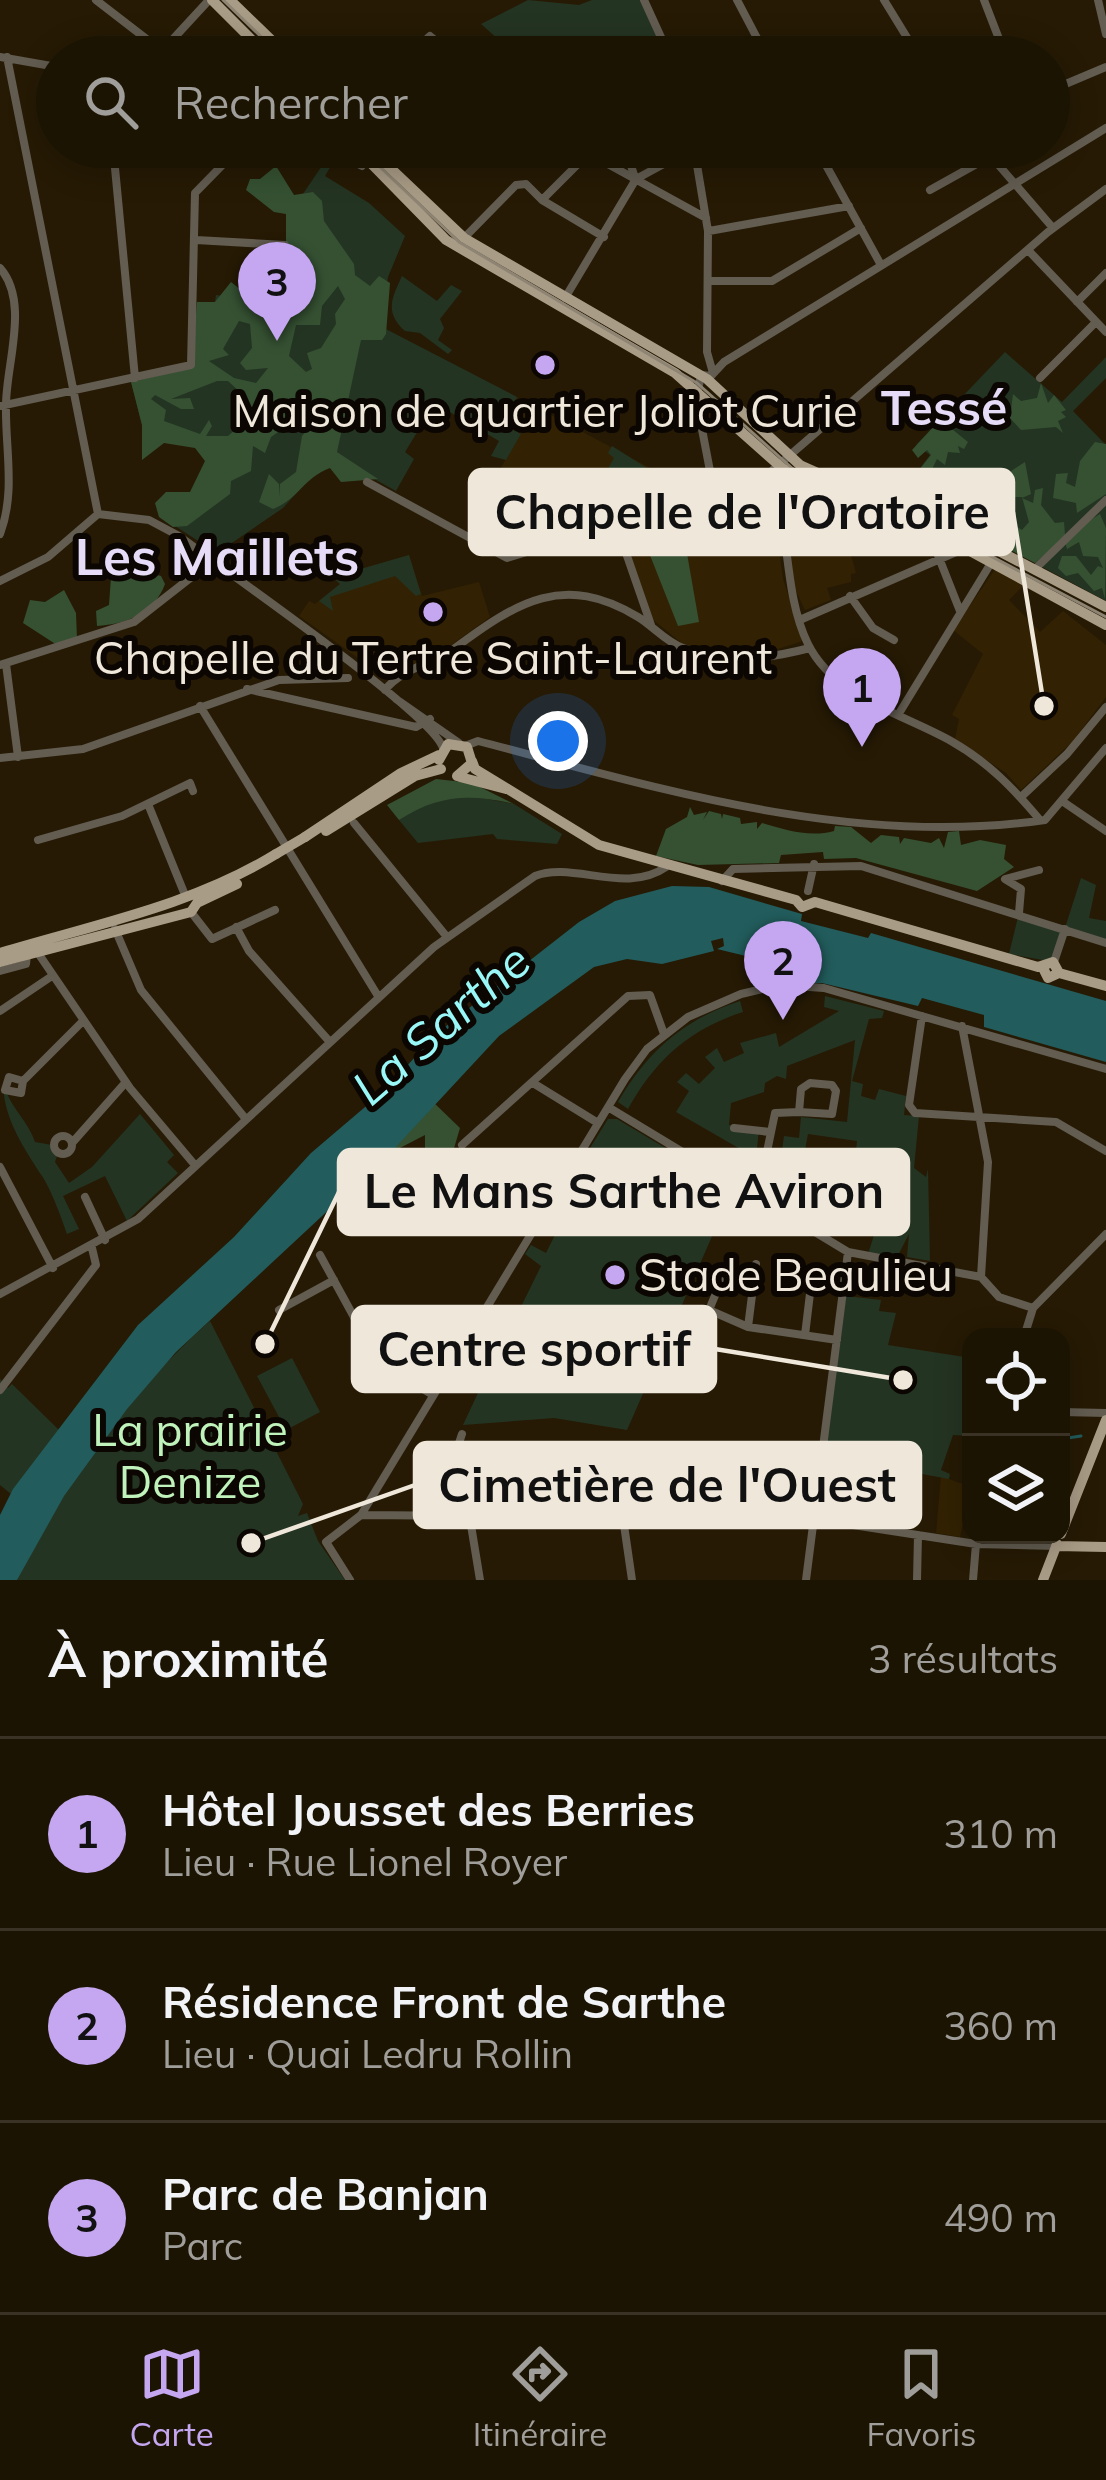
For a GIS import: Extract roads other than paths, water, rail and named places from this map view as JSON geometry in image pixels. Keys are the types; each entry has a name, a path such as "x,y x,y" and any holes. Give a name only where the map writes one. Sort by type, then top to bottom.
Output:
{"main road":[{"path":"210,0 247,36"},
{"path":"230,0 267,36"},
{"path":"376,168 446,239 696,389 779,466 927,527 1106,625"},
{"path":"390,168 464,238 566,298 712,373 779,466 907,503 1106,607"},
{"path":"306,839 401,773 441,752 467,751"},
{"path":"457,776 467,751"},
{"path":"467,751 475,769 599,845 796,900 799,892 1106,986"},
{"path":"441,752 442,769"},
{"path":"0,962 188,903 416,776 442,769 515,792"},
{"path":"0,952 188,903"},
{"path":"1070,1509 1106,1416"},
{"path":"1070,1540 1106,1547"},
{"path":"1043,1580 1057,1544"}],"street":[{"path":"96,0 143,36"},
{"path":"176,36 210,0"},
{"path":"644,0 660,36"},
{"path":"737,0 756,36"},
{"path":"884,0 907,36"},
{"path":"984,0 998,36"},
{"path":"1098,0 1106,34"},
{"path":"36,63 4,57 98,514"},
{"path":"1070,82 1106,67"},
{"path":"1070,150 1106,128"},
{"path":"115,168 135,377"},
{"path":"3,404 191,365 197,187 217,168"},
{"path":"542,200 574,168"},
{"path":"616,168 707,219"},
{"path":"632,168 636,179"},
{"path":"566,298 636,179 656,168"},
{"path":"698,168 708,231 712,373"},
{"path":"828,168 881,265"},
{"path":"930,190 969,168"},
{"path":"1002,168 1053,228"},
{"path":"715,497 696,389 712,373 1042,168"},
{"path":"464,238 515,185 526,184 542,200 604,237"},
{"path":"367,482 497,557 517,558 715,497 779,466 1053,228 1106,189"},
{"path":"708,231 849,206"},
{"path":"710,281 772,281 861,229"},
{"path":"196,240 285,244"},
{"path":"1028,250 1106,332"},
{"path":"0,268 10,284 14,312 3,404 9,489 0,534"},
{"path":"1077,302 1106,273"},
{"path":"1040,378 1096,322"},
{"path":"779,466 787,578 810,648 857,694 956,744 1005,777 1041,821"},
{"path":"1033,570 1106,500"},
{"path":"3,577 48,557 98,514 149,520 212,561 467,751 489,744 796,817 920,828 1041,821 1106,748"},
{"path":"617,527 652,627"},
{"path":"927,527 961,613"},
{"path":"801,620 967,548"},
{"path":"17,757 3,665 134,622 212,561"},
{"path":"898,715 992,561"},
{"path":"385,690 399,676 438,660 502,614 561,592 604,600 682,648 720,658 752,660 810,648"},
{"path":"850,596 873,628 894,640"},
{"path":"0,758 83,749 245,688 279,680 348,678"},
{"path":"245,688 416,728 427,722"},
{"path":"200,706 378,996"},
{"path":"1021,796 1067,754 1106,707"},
{"path":"427,722 439,736 441,752"},
{"path":"38,840 148,804 190,783 194,791"},
{"path":"1062,801 1106,830"},
{"path":"148,804 188,903 212,939 274,910"},
{"path":"354,823 447,937"},
{"path":"810,896 814,864"},
{"path":"722,882 733,869 861,866 1106,943"},
{"path":"0,1294 139,1219 378,996 447,937 544,872 613,879 666,867"},
{"path":"1019,913 1021,889 1005,879 1039,870"},
{"path":"236,927 244,945 329,1041"},
{"path":"1052,968 1065,928"},
{"path":"115,929 141,990 245,1118"},
{"path":"0,971 26,964 32,953 126,1082 194,1164"},
{"path":"0,1011 52,976"},
{"path":"350,1580 329,1539 361,1515 635,1063 664,1034 713,1004 763,988 812,986 1106,1069"},
{"path":"462,1145 620,1001 646,993 654,999 664,1034"},
{"path":"922,1016 910,1108 934,1116 982,1114 1056,1122 1106,1151"},
{"path":"22,1081 83,1021"},
{"path":"962,1027 982,1114 989,1178 981,1277"},
{"path":"72,1143 126,1082"},
{"path":"533,1083 598,1123"},
{"path":"751,1194 763,1172 775,1113 832,1114 836,1091 832,1085 808,1083 801,1089 799,1112"},
{"path":"608,1107 848,1252 981,1277 994,1294 1033,1308"},
{"path":"734,1128 770,1132"},
{"path":"0,1166 53,1268"},
{"path":"85,1197 105,1240"},
{"path":"1027,1328 1033,1308 1106,1234"},
{"path":"0,1390 96,1265 92,1248"},
{"path":"806,1580 848,1252"},
{"path":"320,1255 378,1361 434,1395"},
{"path":"748,1327 756,1264"},
{"path":"805,1335 812,1277"},
{"path":"279,1310 334,1280"},
{"path":"721,1281 709,1310 748,1327 837,1340"},
{"path":"1070,1413 1106,1416"},
{"path":"462,1434 458,1446 480,1580"},
{"path":"361,1515 814,1519 962,1539"},
{"path":"622,1517 632,1580"},
{"path":"917,1580 918,1534"},
{"path":"973,1580 982,1544"}],"water":[{"name":"La Sarthe","path":"672,886 709,887 802,914 801,921 868,938 871,933 1106,1001 1106,1062 984,1027 984,1015 922,998 918,1006 822,983 753,986 750,957 717,949 724,946 723,938 711,941 714,951 662,964 627,959 594,967 499,1036 393,1150 176,1352 127,1409 64,1496 17,1580 0,1580 0,1515 13,1489 138,1325 234,1237 311,1153 385,1090 436,1034 579,922 615,901"}],"waterway":[{"path":"1070,1438 1081,1436"}],"tram line":[{"path":"223,0 260,36"},
{"path":"381,168 459,242 697,383 793,469 868,501 900,508 1106,617"}],"place":[{"name":"Parc de Banjan","path":"277,341"},
{"name":"Maison de quartier Joliot Curie","path":"545,365"},
{"name":"Chapelle du Tertre Saint-Laurent","path":"433,612"},
{"name":"Chapelle de l'Oratoire","path":"1044,706"},
{"name":"Hôtel Jousset des Berries","path":"862,747"},
{"name":"Résidence Front de Sarthe","path":"783,1020"},
{"name":"Stade Beaulieu","path":"615,1275"},
{"name":"Le Mans Sarthe Aviron","path":"265,1344"},
{"name":"Centre sportif","path":"903,1380"},
{"name":"Cimetière de l'Ouest","path":"251,1543"}],"district":[{"name":"Tessé","path":"944,408"},
{"name":"Les Maillets","path":"217,557"}],"park label":[{"name":"La prairie Denize","path":"190,1456"}]}
